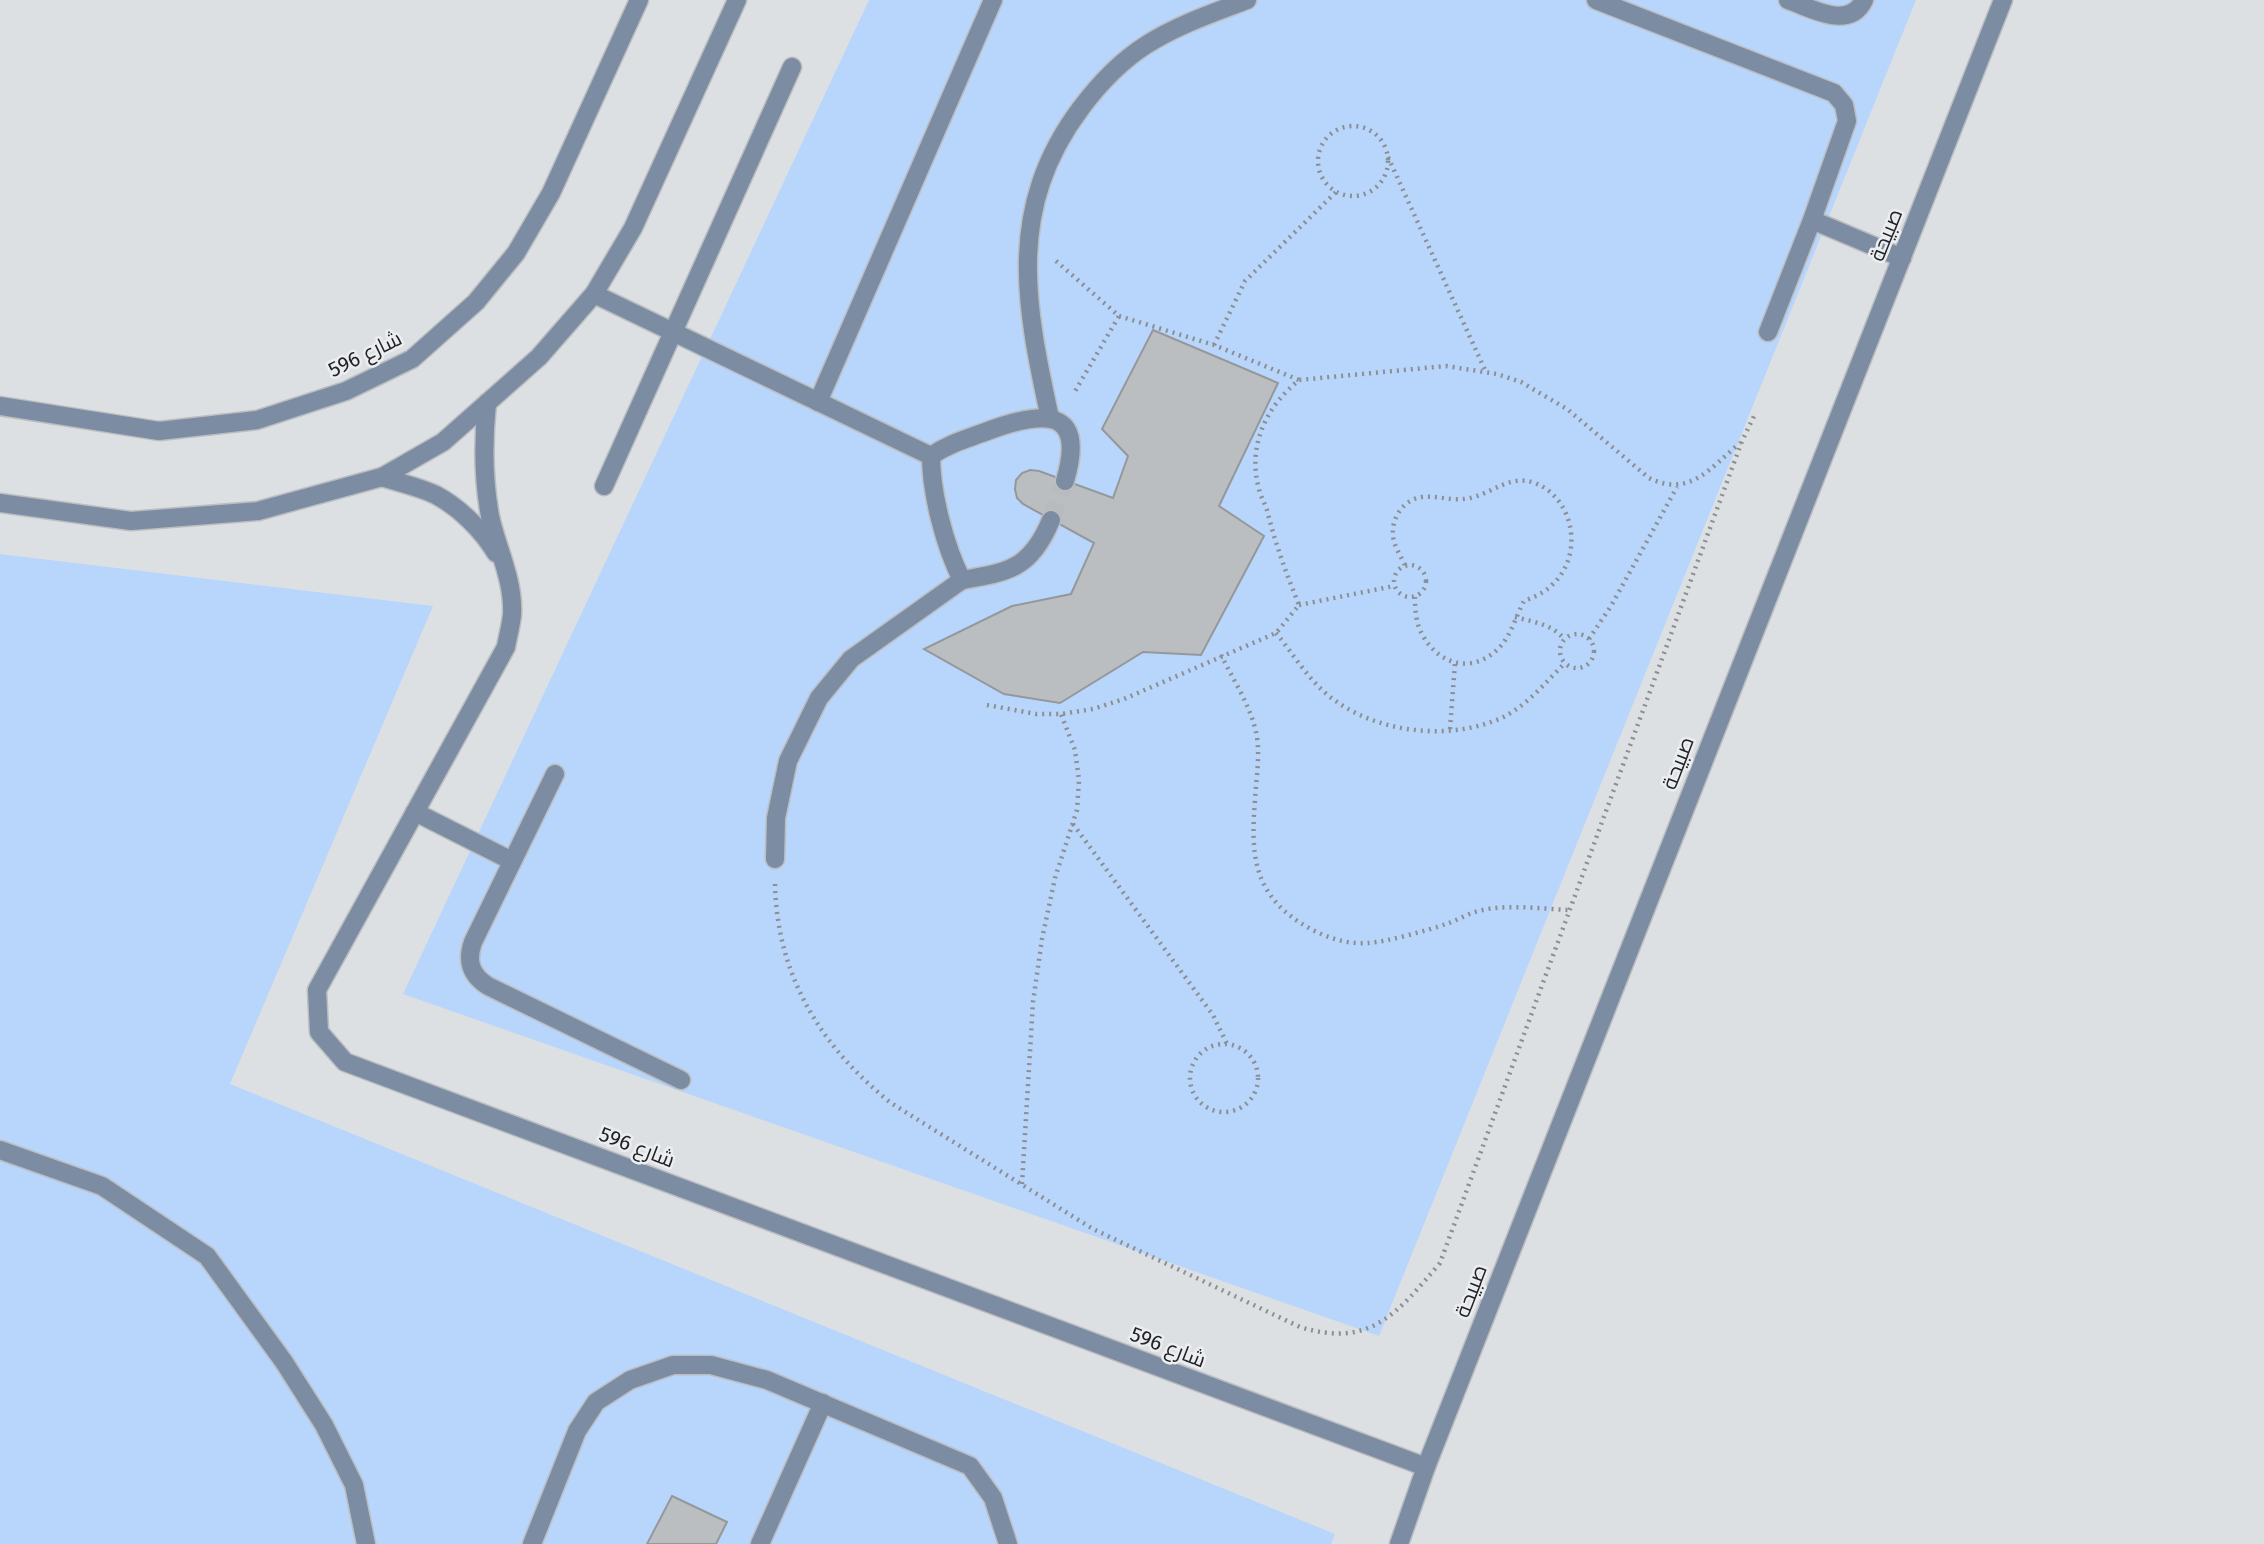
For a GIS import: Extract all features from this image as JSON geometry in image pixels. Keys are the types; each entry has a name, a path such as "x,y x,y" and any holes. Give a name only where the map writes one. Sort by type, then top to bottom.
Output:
{"street":[{"name":"شارع 596","path":"0,406 159,430 257,420 346,391 412,359 476,302 516,253 551,194 639,0"},
{"path":"0,503 131,521 258,511 382,477 443,442 539,358 594,294 633,228 737,0"},
{"path":"818,402 993,0"},
{"path":"1197,19 1198,0"},
{"path":"1054,419 1033,342 1028,298 1028,240 1040,182 1065,130 1100,83 1145,46 1197,19 1247,0"},
{"path":"1596,0 1834,93 1844,105 1847,121 1768,332"},
{"path":"1787,0 1832,17 1849,15 1862,5 1864,0"},
{"name":"صبيحة","path":"1399,1544 1426,1467 2003,0"},
{"path":"604,486 792,67"},
{"path":"1812,220 1902,258"},
{"path":"594,294 931,456"},
{"name":"شارع 596","path":"487,404 484,432 486,490 491,519 508,575 512,614 506,647 317,990 319,1032 345,1062 1426,1467"},
{"path":"931,456 946,446 997,427 1033,418 1054,419 1069,431 1071,448 1065,481"},
{"path":"931,456 931,480 949,550 962,580"},
{"name":"شارع 596","path":"382,477 435,494 458,510 478,528 495,550 508,575"},
{"path":"775,859 776,818 788,761 819,698 851,659 962,580 1000,574 1027,560 1045,536 1051,520"},
{"path":"555,774 469,954 470,968 477,979 681,1080"},
{"path":"415,812 512,861"},
{"path":"0,1150 102,1186 207,1256 285,1362 324,1425 354,1485 366,1544"},
{"path":"532,1544 577,1431 596,1402 629,1380 673,1365 711,1365 767,1380 970,1466 993,1498 1008,1544"},
{"path":"760,1544 823,1403"}],"path":[{"path":"1388,157 1387,173 1379,186 1366,194 1351,197 1336,192 1325,184 1319,173 1317,160 1320,147 1328,136 1339,128 1365,127 1377,134 1384,145 1485,371"},
{"path":"1214,345 1245,281 1336,192"},
{"path":"1028,240 1066,269 1119,316 1214,345 1299,380 1446,366 1485,371 1521,382 1567,409 1649,478 1660,484 1677,486 1701,476 1742,441"},
{"path":"1054,419 1119,316"},
{"path":"1299,380 1283,393 1266,418 1256,446 1255,467 1272,534 1299,606"},
{"path":"775,859 775,903 780,936 803,1000 840,1057 864,1082 891,1103 1093,1229 1300,1326 1316,1332 1350,1333 1379,1323 1404,1304 1440,1263 1742,441 1755,414"},
{"path":"1405,565 1394,544 1393,523 1398,513 1413,499 1424,496 1444,500 1466,499 1494,490 1506,481 1532,482 1554,494 1564,506 1570,521 1571,548 1563,570 1553,584 1524,601 1509,634 1498,649 1485,658 1469,664 1455,663 1439,657 1421,633 1415,597"},
{"path":"1589,639 1611,606 1677,486"},
{"path":"1405,565 1422,569 1426,576 1422,593 1415,597 1398,593 1394,586 1394,577 1405,565"},
{"path":"987,705 1011,711 1061,714 1093,709 1124,699 1276,633 1299,606 1394,586"},
{"path":"1515,617 1557,630 1564,639"},
{"path":"1276,633 1318,687 1355,713 1401,729 1450,729 1499,719 1526,702 1564,664"},
{"path":"1581,635 1589,639 1594,647 1594,656 1589,664 1572,668 1564,664 1560,647 1564,639 1581,635"},
{"path":"1221,655 1251,715 1257,736 1259,758 1255,799 1255,865 1275,902 1291,917 1327,937 1368,943 1444,925 1476,911 1500,908 1570,910"},
{"path":"1450,729 1455,663"},
{"path":"1022,1184 1033,1002 1042,939 1055,878 1077,810 1079,780 1075,750 1061,714"},
{"path":"1073,824 1213,1015 1227,1044"},
{"path":"1227,1044 1239,1047 1249,1054 1259,1077 1257,1090 1250,1101 1229,1112 1204,1106 1195,1097 1190,1073 1203,1051 1227,1044"}],"shaded area":[{"path":"869,0 1916,0 1379,1336 403,994"},
{"path":"0,554 433,606 230,1084 1335,1534 1331,1544 0,1544"}],"building":[{"path":"1153,330 1278,383 1219,506 1264,536 1201,655 1143,652 1060,703 1004,694 924,649 1012,606 1071,594 1094,543 1023,504 1017,498 1016,480 1022,473 1039,471 1113,498 1128,456 1102,429"},
{"path":"672,1496 727,1522 716,1544 647,1544"}],"tunnel":[{"path":"1051,520 1065,481"}]}
